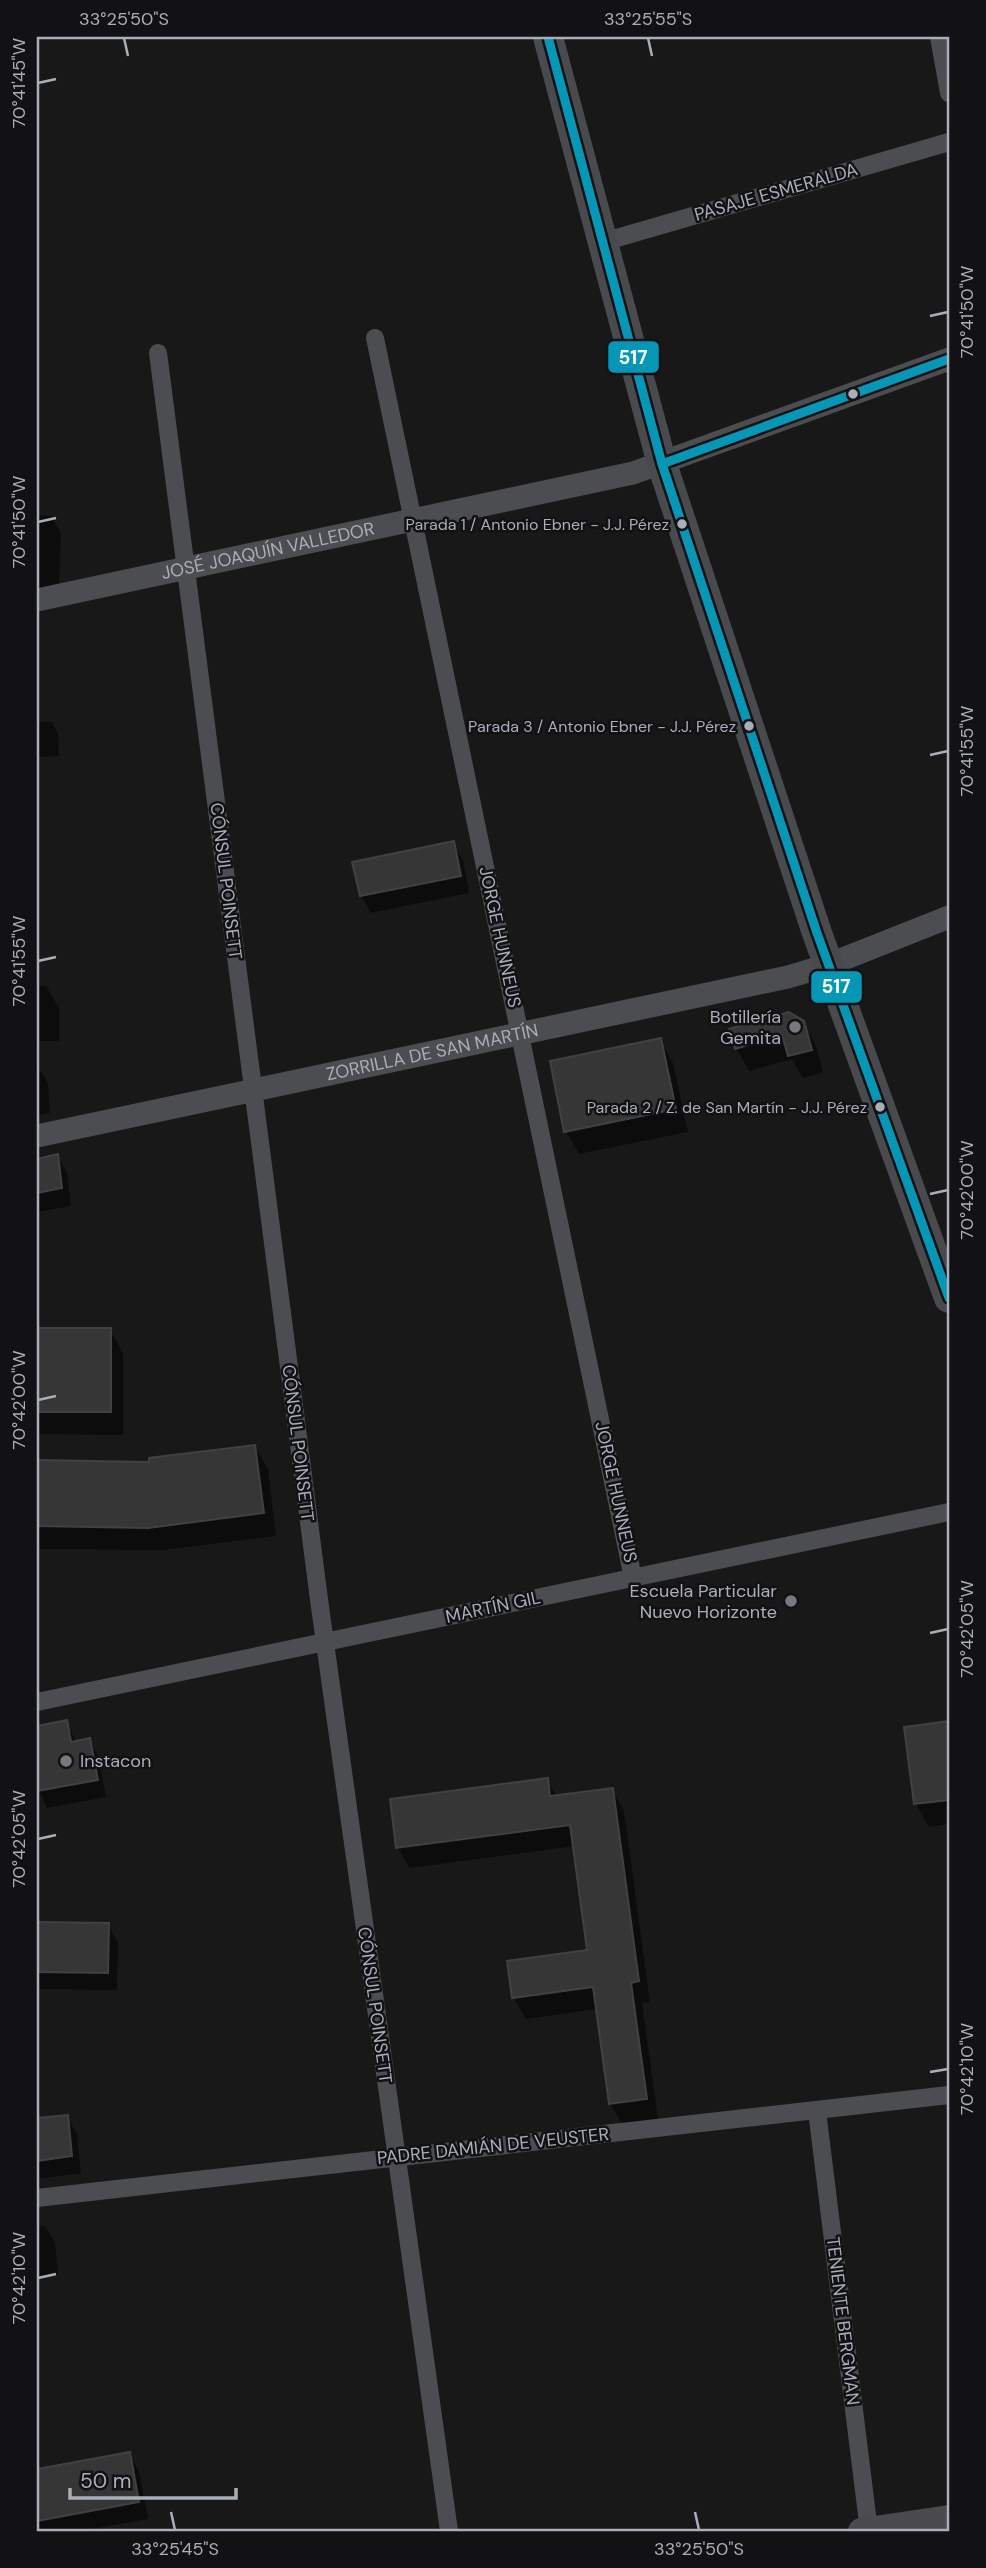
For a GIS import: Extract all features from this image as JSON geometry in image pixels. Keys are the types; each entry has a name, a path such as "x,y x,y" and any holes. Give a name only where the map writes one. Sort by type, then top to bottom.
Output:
{"main road":[{"path":"548,37 662,464 828,965 949,1298"},
{"path":"866,2531 949,2518"}],"street":[{"path":"939,37 949,93"},
{"name":"PASAJE ESMERALDA","path":"603,242 949,142"},
{"name":"JORGE HUNNEUS","path":"374,338 633,1578"},
{"name":"CÓNSUL POINSETT","path":"158,354 325,1642 449,2531"},
{"name":"JOSÉ JOAQUÍN VALLEDOR","path":"37,600 633,473 949,359"},
{"name":"ZORRILLA DE SAN MARTÍN","path":"37,1136 788,977 828,965 949,917"},
{"name":"MARTÍN GIL","path":"37,1702 949,1512"},
{"name":"PADRE DAMIÁN DE VEUSTER","path":"37,2198 949,2095"},
{"name":"TENIENTE BERGMAN","path":"817,2111 866,2531"}],"building":[{"path":"454,841 461,876 360,896 352,862"},
{"path":"789,1012 804,1021 812,1050 788,1056 782,1035 735,1049 729,1029"},
{"path":"661,1038 676,1109 564,1132 550,1061"},
{"path":"58,1154 62,1188 37,1193 37,1159"},
{"path":"37,1328 111,1328 111,1412 37,1412"},
{"path":"255,1445 264,1513 148,1528 37,1526 37,1460 149,1462 149,1458"},
{"name":"Instacon","path":"67,1720 71,1742 90,1738 98,1780 37,1791 37,1726"},
{"path":"949,1721 949,1800 914,1804 904,1727"},
{"path":"548,1778 550,1796 613,1788 639,1981 631,1983 647,2099 609,2104 593,1987 512,1998 507,1961 587,1950 570,1825 396,1848 390,1799"},
{"path":"37,1922 109,1923 108,1973 37,1972"},
{"path":"68,2115 72,2156 37,2161 37,2118"},
{"path":"130,2452 139,2502 37,2521 37,2469"}],"transit line":[{"name":"517","path":"548,37 662,464 817,933 949,1298"},
{"name":"517","path":"662,464 949,359"}],"place":[{"name":"Parada 1 / Antonio Ebner - J.J. Pérez","path":"682,524"},
{"name":"Parada 3 / Antonio Ebner - J.J. Pérez","path":"749,726"},
{"name":"Botillería Gemita","path":"795,1027"},
{"name":"Parada 2 / Z. de San Martín - J.J. Pérez","path":"880,1107"},
{"name":"Escuela Particular Nuevo Horizonte","path":"791,1601"},
{"name":"Instacon","path":"66,1761"}]}
